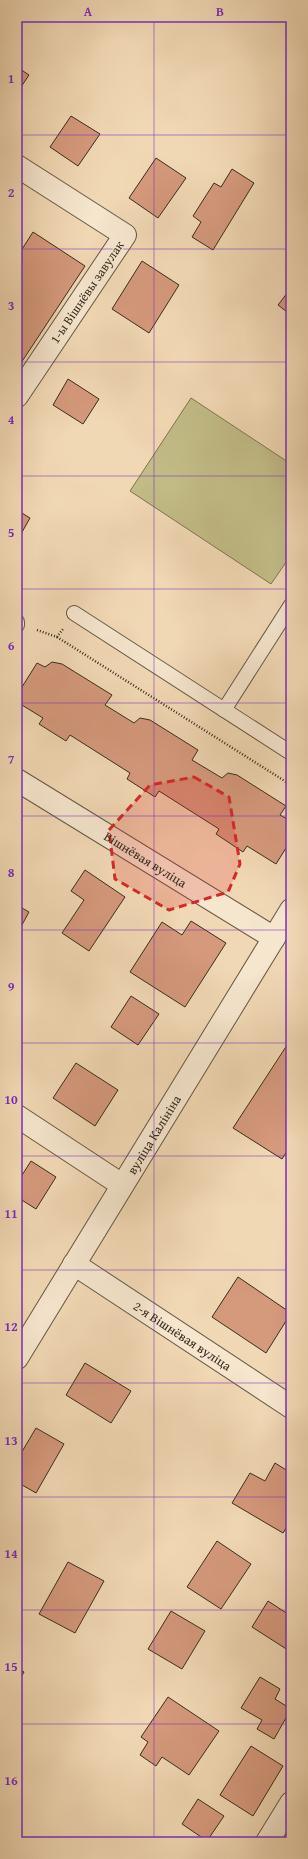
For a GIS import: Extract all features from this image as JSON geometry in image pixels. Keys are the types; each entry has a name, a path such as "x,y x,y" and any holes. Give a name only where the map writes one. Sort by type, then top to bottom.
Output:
{"street":[{"name":"1-ы Вішнёвы завулак","path":"17,166 125,235 17,396"},
{"name":"Вішнёвая вуліца","path":"17,780 274,938"},
{"name":"вуліца Калініна","path":"17,1358 122,1184 291,910"},
{"path":"17,1116 122,1184"},
{"name":"2-я Вішнёвая вуліца","path":"74,1264 291,1408"},
{"path":"267,1842 291,1803"}],"lane":[{"path":"224,710 291,605"},
{"path":"74,613 291,753"}],"path":[{"path":"58,638 74,613"},
{"path":"17,623 58,638 291,785"}],"highlighted area":[{"path":"194,777 229,797 240,864 228,892 169,910 115,879 109,830 150,785"}],"shaded area":[{"path":"191,398 291,464 291,555 271,584 130,491"}],"building":[{"path":"246,17 258,17 254,22"},
{"path":"17,67 29,75 17,93"},
{"path":"71,116 100,134 78,166 50,147"},
{"path":"156,158 186,178 158,218 129,198"},
{"path":"232,169 254,183 213,250 192,237 201,222 193,216 214,183 221,187"},
{"path":"33,232 85,266 17,369 17,257"},
{"path":"142,261 179,285 149,333 112,309"},
{"path":"291,288 291,315 278,305"},
{"path":"68,379 99,399 83,424 53,405"},
{"path":"17,510 30,518 17,541"},
{"path":"52,662 62,664 112,695 105,705 134,723 140,718 150,720 198,750 192,760 222,778 228,773 237,775 286,806 280,815 291,821 291,840 276,864 247,846 243,852 216,834 219,829 159,791 155,797 127,779 130,773 70,735 66,741 39,724 43,718 17,702 17,695 37,663 45,667"},
{"path":"85,870 125,897 89,951 62,933 84,900 71,891"},
{"path":"17,905 29,912 17,934"},
{"path":"191,921 226,943 185,1007 130,972 162,922 182,935"},
{"path":"131,996 159,1014 138,1045 111,1027"},
{"path":"291,1039 291,1145 282,1159 233,1128"},
{"path":"76,1063 118,1090 95,1126 53,1098"},
{"path":"31,1161 56,1177 36,1209 17,1197 17,1183"},
{"path":"238,1277 291,1313 266,1353 212,1317"},
{"path":"85,1363 131,1391 111,1423 66,1395"},
{"path":"36,1428 64,1444 36,1493 17,1482 17,1460"},
{"path":"275,1463 291,1473 291,1520 283,1533 232,1503 250,1473 265,1481"},
{"path":"217,1541 251,1564 221,1609 187,1587"},
{"path":"68,1562 104,1581 75,1633 39,1614"},
{"path":"268,1601 291,1616 291,1652 252,1627"},
{"path":"171,1611 205,1631 182,1669 148,1649"},
{"path":"17,1668 24,1672 17,1684"},
{"path":"260,1677 280,1689 275,1699 291,1709 274,1739 257,1729 262,1720 241,1708"},
{"path":"168,1697 219,1731 189,1775 162,1757 156,1766 140,1755 148,1742 141,1737"},
{"path":"251,1746 283,1766 253,1816 220,1795"},
{"path":"198,1799 224,1816 207,1841 182,1824"}]}
